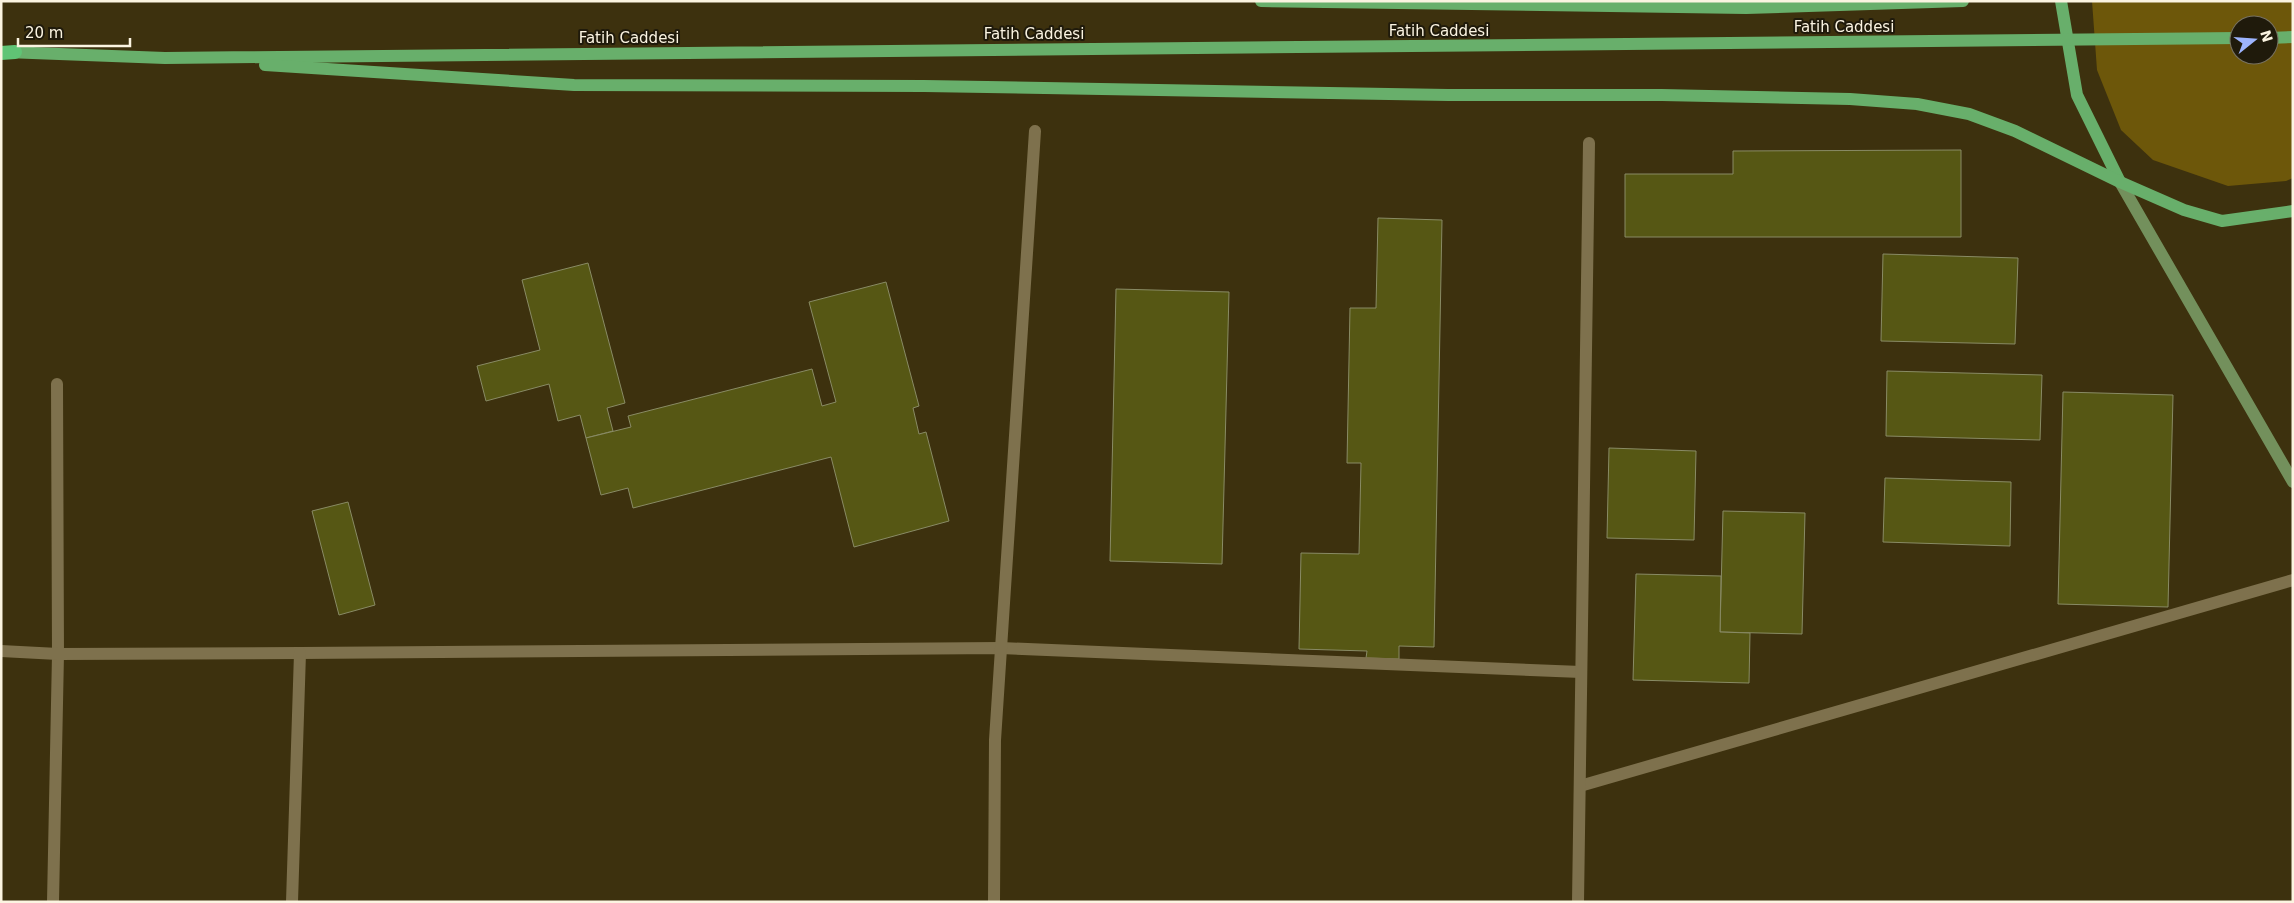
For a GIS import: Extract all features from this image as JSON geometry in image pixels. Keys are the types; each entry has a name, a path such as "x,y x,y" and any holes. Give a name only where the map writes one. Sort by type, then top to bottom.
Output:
{"main road":[{"name":"Fatih Caddesi","path":"1261,1 1746,8 1963,1"},
{"path":"2061,1 2077,95 2120,182 2293,482"},
{"path":"2279,38 2293,37"},
{"name":"Fatih Caddesi","path":"6,52 166,58 2229,38"},
{"path":"166,58 574,86 924,86 1448,95 1662,95 1850,99 1917,104 1969,114 2016,131 2120,182 2184,210 2222,221 2293,211"}],"street":[{"path":"994,902 995,740 1035,131"},
{"path":"1578,902 1589,143"},
{"path":"53,902 58,654 57,384"},
{"path":"1580,786 2293,580"},
{"path":"1,651 58,654 1001,648 1581,672"},
{"path":"292,902 300,653"}],"shaded area":[{"path":"2092,1 2293,1 2293,178 2286,181 2228,186 2153,160 2121,130 2097,70"}],"building":[{"path":"1961,150 1961,237 1625,237 1625,174 1733,174 1733,151"},
{"path":"1378,218 1442,220 1434,647 1399,646 1399,659 1366,658 1367,651 1299,649 1301,553 1359,554 1361,463 1347,463 1350,308 1376,308"},
{"path":"1883,254 2018,258 2015,344 1881,341"},
{"path":"588,263 625,403 607,408 613,431 586,438 580,415 558,421 549,384 486,401 477,366 540,350 522,280"},
{"path":"886,282 919,406 913,408 919,434 926,432 949,521 854,547 831,457 633,508 628,488 601,495 586,438 631,427 628,416 812,369 822,406 836,402 809,302"},
{"path":"1116,289 1229,292 1222,564 1110,561"},
{"path":"1887,371 2042,375 2040,440 1886,436"},
{"path":"2063,392 2173,395 2168,607 2058,604"},
{"path":"1609,448 1696,451 1694,540 1607,538"},
{"path":"1885,478 2011,482 2010,546 1883,542"},
{"path":"348,502 375,605 339,615 312,511"},
{"path":"1723,511 1805,513 1802,634 1720,632"},
{"path":"1636,574 1721,576 1720,632 1750,633 1749,683 1633,680"}]}
